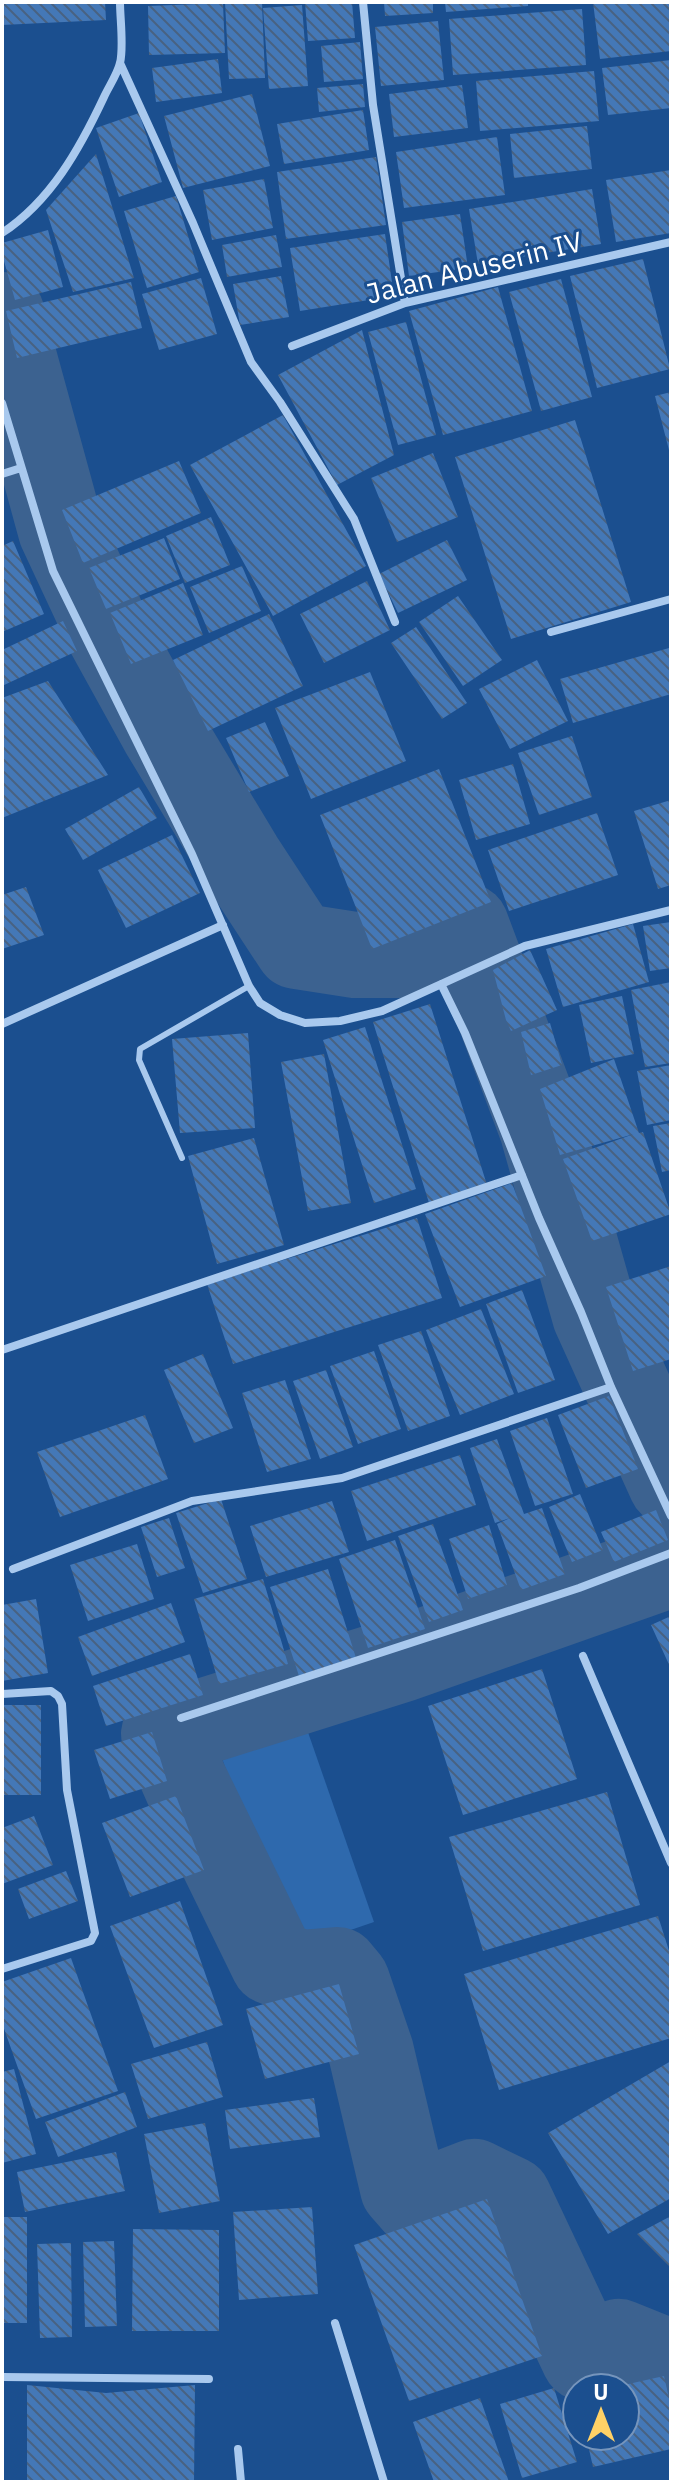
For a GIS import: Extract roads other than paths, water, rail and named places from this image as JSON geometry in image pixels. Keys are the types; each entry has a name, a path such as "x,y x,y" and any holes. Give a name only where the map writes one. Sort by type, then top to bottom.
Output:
{"street":[{"path":"120,2 120,63 193,223 251,362 354,519 395,622"},
{"path":"363,2 373,105 405,303"},
{"path":"4,231 21,218 65,170 83,143 120,63"},
{"name":"Jalan Abuserin IV","path":"292,346 405,303 671,242"},
{"path":"2,403 53,571 192,854 249,986 260,1003 280,1015 305,1023 340,1021 382,1011 525,946 671,910"},
{"path":"2,474 21,468"},
{"path":"551,632 671,599"},
{"path":"2,1024 223,925"},
{"path":"441,984 465,1033 611,1387 671,1516"},
{"path":"2,1350 522,1175"},
{"path":"13,1569 192,1501 342,1478 611,1387"},
{"path":"181,1718 579,1588 671,1553"},
{"path":"583,1656 671,1863"},
{"path":"2,1694 51,1691 62,1704 67,1790 95,1933 91,1941 2,1969"},
{"path":"335,2323 384,2482"},
{"path":"2,2377 209,2379"},
{"path":"238,2449 241,2482"}],"lane":[{"path":"182,1158 139,1060 140,1049 249,986"}],"waterway":[{"path":"2,315 61,530 110,635 163,731 297,946 355,955 402,955 466,926 542,1128 595,1315 671,1483"},
{"path":"671,1564 402,1659 164,1734 273,1962 300,1973 337,1970 347,1982 371,2052 403,2188 417,2204 474,2182 509,2199 584,2358 619,2342 671,2363"}]}
